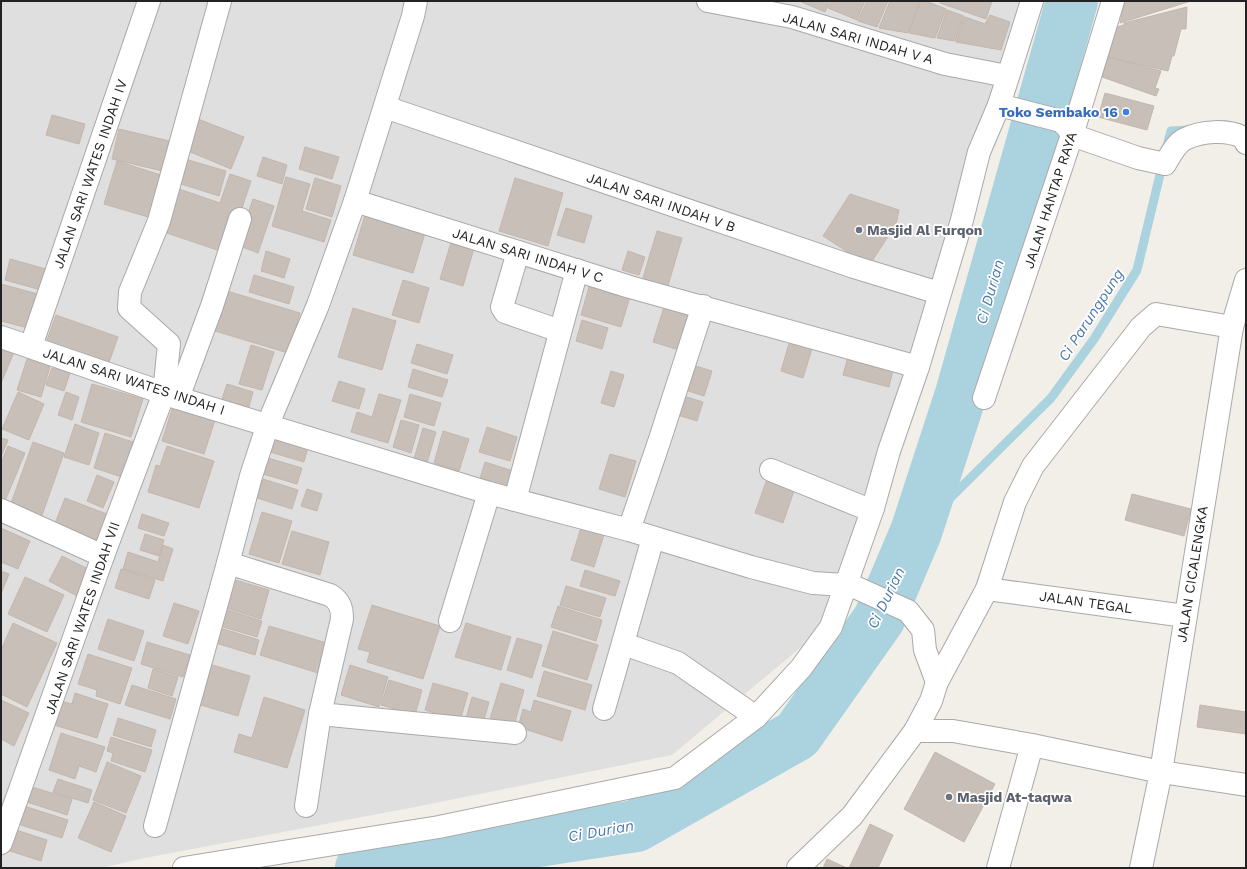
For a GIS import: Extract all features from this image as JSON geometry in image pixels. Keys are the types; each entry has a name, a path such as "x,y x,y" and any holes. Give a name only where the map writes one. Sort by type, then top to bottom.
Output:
{"street":[{"name":"JALAN SARI WATES INDAH IV","path":"31,346 149,1"},
{"path":"171,395 169,344 129,308 130,292 159,221 220,1"},
{"path":"155,826 251,476 268,424 318,305 355,201 413,16 416,1"},
{"name":"JALAN SARI INDAH V A","path":"708,1 792,17 945,64 1007,76"},
{"path":"184,868 439,827 675,778 756,717 801,668 830,628 851,587 889,451 918,367 962,220 979,152 1005,106 1007,76 1032,1"},
{"name":"JALAN HANTAP RAYA","path":"984,398 1066,128 1112,1"},
{"path":"1005,106 1066,128 1138,158 1165,164 1184,139 1210,132 1231,133 1244,138 1246,143"},
{"name":"JALAN SARI INDAH V B","path":"385,107 854,267 939,293"},
{"name":"JALAN SARI INDAH V C","path":"355,201 577,270 918,367"},
{"path":"171,395 212,306 240,219"},
{"path":"518,252 502,307 505,312 560,331"},
{"path":"515,500 577,270"},
{"name":"JALAN CICALENGKA","path":"1141,868 1161,772 1232,327 1246,280"},
{"path":"629,530 703,306"},
{"path":"798,868 852,816 915,731 931,701 937,682 987,589 1015,502 1033,466 1141,327 1156,314 1232,327"},
{"name":"JALAN SARI WATES INDAH I","path":"1,337 171,395 489,493 629,530 813,583 851,587"},
{"name":"JALAN SARI WATES INDAH VII","path":"1,843 103,556 171,395"},
{"path":"771,470 860,506 873,508"},
{"path":"450,621 489,493"},
{"path":"1,510 103,556"},
{"path":"604,709 624,644 653,538"},
{"path":"228,563 330,595 340,604 342,619 320,714 306,806"},
{"path":"851,587 908,611 923,630 925,650 937,682"},
{"name":"JALAN TEGAL","path":"987,589 1185,616"},
{"path":"624,644 678,663 756,717"},
{"path":"320,714 515,734"},
{"path":"915,731 953,731 1032,745 1161,772 1246,785"},
{"path":"998,868 1032,745"}],"shaded area":[{"path":"1,1 1021,1 908,423 818,633 672,755 415,807 145,858 101,868 1,868"}],"building":[{"path":"799,1 830,1 825,12"},
{"path":"832,1 865,1 857,20 828,8"},
{"path":"867,1 888,1 877,27 858,21"},
{"path":"890,1 920,1 908,33 879,28"},
{"path":"921,1 926,1 946,9 935,38 909,33"},
{"path":"941,1 992,1 986,19 940,3"},
{"path":"1125,1 1191,1 1120,23"},
{"path":"1187,7 1186,29 1181,29 1174,56 1172,56 1168,71 1108,57 1117,27 1124,25 1124,23"},
{"path":"947,10 964,16 955,41 937,38"},
{"path":"990,15 1010,22 1001,50 956,42 965,17 985,24"},
{"path":"1108,57 1161,71 1155,88 1159,89 1156,96 1102,77"},
{"name":"Toko Sembako 16","path":"1105,93 1154,106 1147,130 1098,117"},
{"path":"52,115 85,124 79,144 46,135"},
{"path":"193,117 244,137 231,169 181,148"},
{"path":"119,129 178,143 171,173 112,159"},
{"path":"305,147 339,157 332,179 299,169"},
{"path":"263,157 287,165 282,184 257,176"},
{"path":"185,159 226,171 219,196 178,183"},
{"path":"117,161 167,177 155,219 104,204"},
{"path":"230,174 251,181 241,211 234,208 220,251 164,232 179,189 220,203"},
{"path":"286,177 310,184 302,211 331,220 324,242 272,226"},
{"path":"315,178 341,186 332,217 306,209"},
{"path":"515,178 563,193 548,246 499,231"},
{"name":"Masjid Al Furqon","path":"850,194 899,210 896,224 869,266 823,236"},
{"path":"253,199 274,206 258,253 237,245"},
{"path":"566,208 592,216 584,243 557,235"},
{"path":"365,215 425,233 413,273 353,255"},
{"path":"657,231 682,238 667,289 642,281"},
{"path":"452,239 475,245 463,286 440,279"},
{"path":"266,251 290,259 284,278 261,271"},
{"path":"628,251 645,257 639,275 622,270"},
{"path":"10,259 46,269 41,290 5,280"},
{"path":"254,275 294,287 289,304 249,292"},
{"path":"403,280 429,288 419,323 392,315"},
{"path":"591,280 631,293 621,327 581,315"},
{"path":"1,284 38,294 28,328 1,321"},
{"path":"227,291 300,313 288,353 215,331"},
{"path":"664,307 689,315 679,350 653,342"},
{"path":"353,308 396,321 382,370 338,357"},
{"path":"56,315 118,337 107,368 45,346"},
{"path":"582,320 608,328 602,349 576,341"},
{"path":"792,333 815,339 803,378 781,371"},
{"path":"1,344 15,350 1,383"},
{"path":"417,344 453,355 447,374 411,363"},
{"path":"251,345 274,352 262,390 239,384"},
{"path":"849,353 894,365 889,387 843,375"},
{"path":"27,359 50,367 41,397 17,390"},
{"path":"689,364 712,371 704,396 682,389"},
{"path":"52,368 70,373 64,391 46,385"},
{"path":"413,369 448,380 442,397 408,387"},
{"path":"611,371 624,375 614,407 601,403"},
{"path":"339,381 365,389 359,409 332,401"},
{"path":"92,384 143,399 131,437 81,422"},
{"path":"227,384 253,392 248,410 221,402"},
{"path":"18,392 44,404 29,440 2,429"},
{"path":"66,392 79,397 72,420 58,415"},
{"path":"379,394 401,400 388,443 351,432 357,412 372,417"},
{"path":"410,394 441,403 434,426 404,417"},
{"path":"677,394 703,402 697,421 671,413"},
{"path":"174,403 216,417 204,454 162,441"},
{"path":"401,420 419,425 411,453 393,447"},
{"path":"75,424 99,433 89,465 64,457"},
{"path":"487,427 517,437 510,461 479,452"},
{"path":"423,428 436,432 427,463 414,459"},
{"path":"443,431 469,439 459,471 434,463"},
{"path":"105,433 133,442 122,477 94,468"},
{"path":"274,437 308,447 304,462 270,452"},
{"path":"1,438 8,440 1,457"},
{"path":"33,442 64,453 40,521 9,509"},
{"path":"8,446 25,453 5,501 1,500 1,463"},
{"path":"167,446 214,461 199,508 148,492 156,465 160,466"},
{"path":"610,454 636,461 625,497 599,489"},
{"path":"268,458 302,468 297,484 263,474"},
{"path":"485,462 513,471 507,490 479,482"},
{"path":"97,475 114,482 103,508 87,501"},
{"path":"768,476 796,485 783,523 755,513"},
{"path":"263,479 298,490 292,509 257,498"},
{"path":"307,489 322,494 317,511 301,506"},
{"path":"1132,494 1191,509 1184,536 1125,520"},
{"path":"65,498 107,514 95,547 52,531"},
{"path":"262,512 292,521 279,563 249,554"},
{"path":"142,514 169,523 164,536 138,528"},
{"path":"582,524 605,531 594,567 571,560"},
{"path":"1,528 30,541 18,569 1,562"},
{"path":"292,531 329,542 320,575 282,564"},
{"path":"145,534 164,540 159,556 140,550"},
{"path":"163,545 173,549 163,581 123,569 128,552 158,562"},
{"path":"62,556 92,571 79,597 49,581"},
{"path":"121,569 155,580 149,599 115,588"},
{"path":"585,570 620,581 615,596 580,586"},
{"path":"1,571 9,574 1,594"},
{"path":"25,577 64,595 47,632 8,614"},
{"path":"232,579 269,590 261,619 224,607"},
{"path":"566,586 606,598 600,617 560,605"},
{"path":"174,603 199,611 188,644 163,636"},
{"path":"372,605 440,626 423,679 367,662 370,652 358,649"},
{"path":"558,606 602,620 596,641 551,627"},
{"path":"222,608 262,621 257,637 217,625"},
{"path":"108,619 144,631 134,661 98,649"},
{"path":"13,623 57,643 27,707 1,694 1,650"},
{"path":"466,623 511,637 501,670 455,657"},
{"path":"214,626 259,640 255,655 209,641"},
{"path":"269,626 327,643 318,673 260,655"},
{"path":"553,631 598,645 587,680 542,666"},
{"path":"517,638 542,645 532,678 507,670"},
{"path":"147,642 190,655 183,677 141,664"},
{"path":"88,654 132,668 120,704 96,696 97,690 78,684"},
{"path":"209,664 250,676 238,716 197,704"},
{"path":"350,665 388,677 379,707 341,695"},
{"path":"153,669 178,677 172,696 148,688"},
{"path":"544,671 592,685 585,710 537,696"},
{"path":"389,680 422,690 415,715 381,705"},
{"path":"433,683 468,693 460,721 425,710"},
{"path":"501,683 524,690 513,729 489,722"},
{"path":"132,685 176,699 170,719 125,705"},
{"path":"75,693 108,704 97,738 54,725 61,701 72,704"},
{"path":"264,697 305,710 287,768 234,752 239,734 252,738"},
{"path":"472,697 489,702 482,727 465,722"},
{"path":"1,700 29,713 14,746 1,739"},
{"path":"534,700 571,711 562,741 518,727 523,709 531,712"},
{"path":"1200,705 1246,712 1246,734 1197,727"},
{"path":"118,718 156,730 151,747 113,735"},
{"path":"61,733 105,747 96,772 79,766 75,779 49,770"},
{"path":"111,737 152,750 145,772 111,761 113,753 107,751"},
{"name":"Masjid At-taqwa","path":"935,752 995,784 964,842 904,809"},
{"path":"107,762 141,776 126,813 93,800"},
{"path":"58,779 92,790 88,803 53,792"},
{"path":"32,787 72,799 67,815 27,802"},
{"path":"94,802 126,816 111,852 78,838"},
{"path":"24,806 68,820 62,838 18,824"},
{"path":"870,824 893,835 878,868 849,868"},
{"path":"13,829 47,840 41,861 7,850"},
{"path":"827,859 847,868 823,868"}],"waterway":[{"name":"Ci Durian","path":"361,868 636,826 797,735 879,619 916,532 961,394 1072,1"},
{"name":"Ci Parungpung","path":"1166,150 1171,131 1189,130"},
{"name":"Ci Parungpung","path":"916,532 1051,398 1094,339 1137,270 1163,162"}],"place":[{"name":"Toko Sembako 16","path":"1126,112"},
{"name":"Masjid Al Furqon","path":"859,230"},
{"name":"Masjid At-taqwa","path":"949,797"}]}
